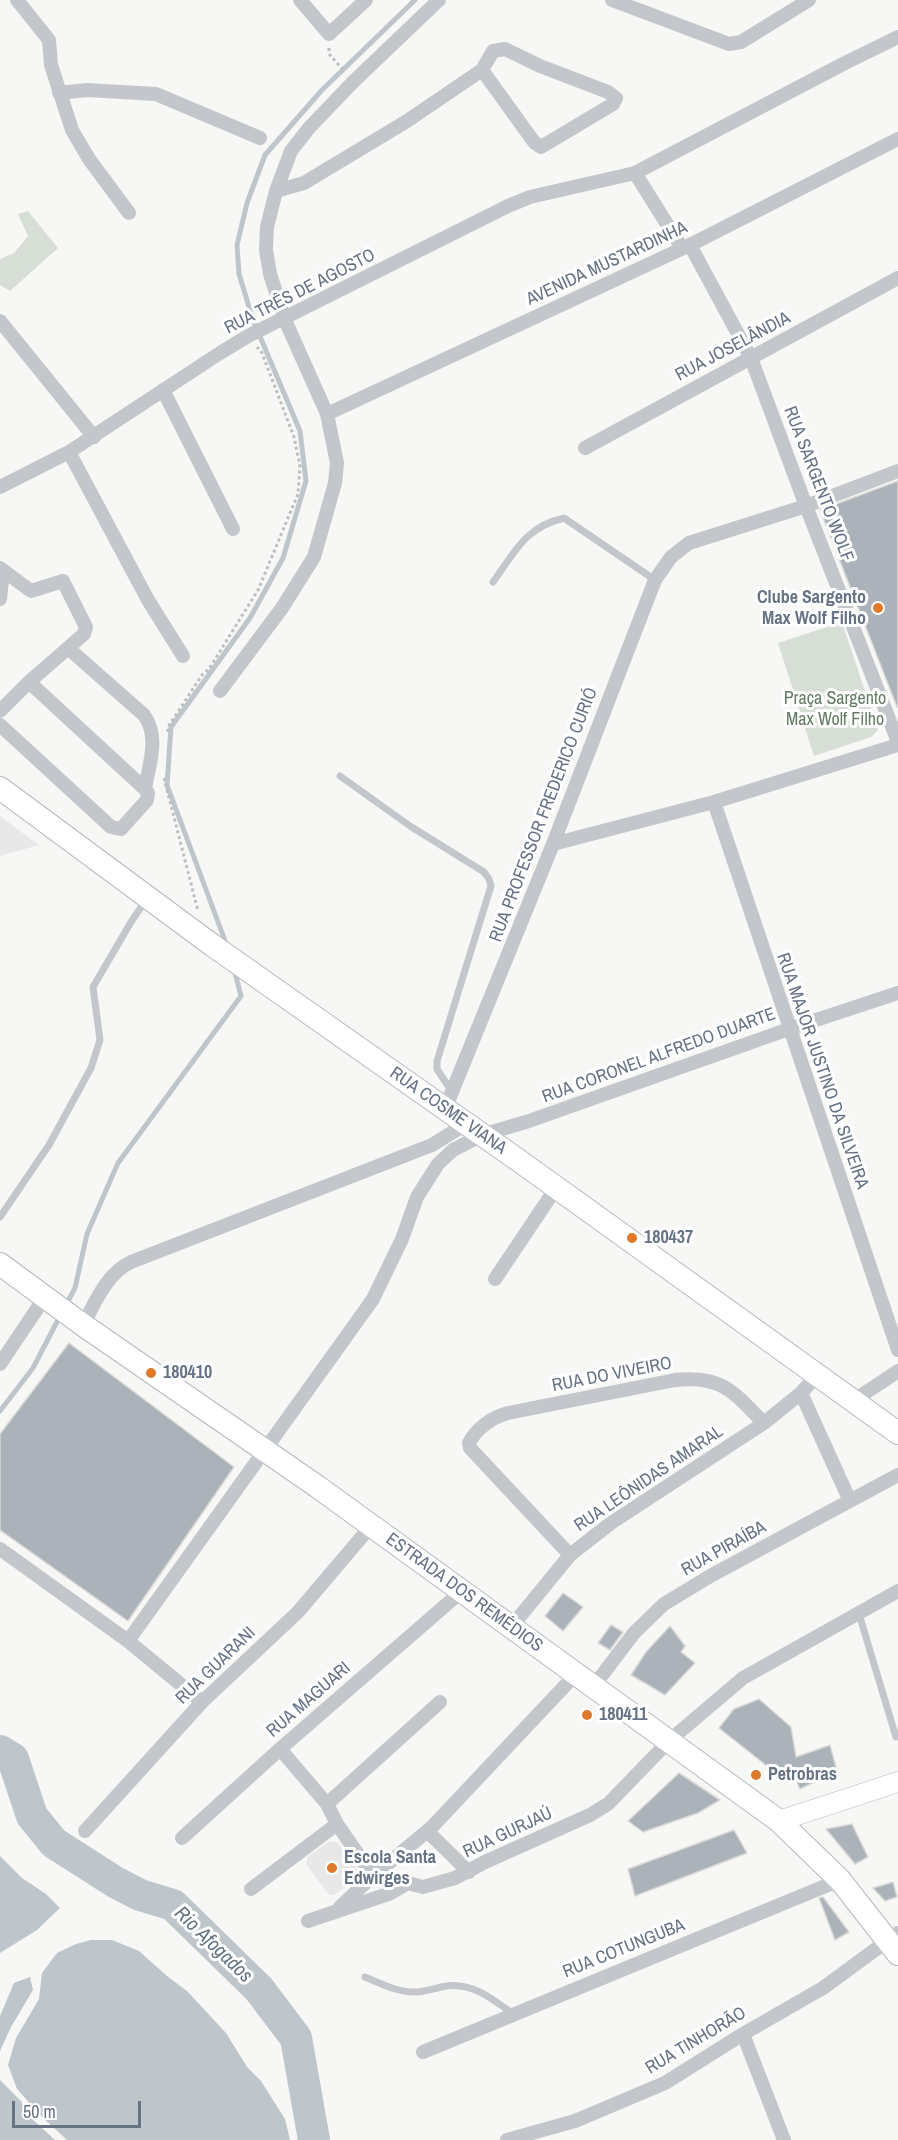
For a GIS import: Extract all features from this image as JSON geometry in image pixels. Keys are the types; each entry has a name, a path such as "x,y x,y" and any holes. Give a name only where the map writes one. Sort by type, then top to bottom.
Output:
{"main road":[{"name":"RUA COSME VIANA","path":"0,788 243,967 449,1100 474,1130 898,1433"},
{"name":"ESTRADA DOS REMÉDIOS","path":"0,1264 78,1321 265,1449 779,1821 840,1880 894,1942"},
{"path":"779,1821 898,1782"}],"street":[{"path":"17,0 49,40 51,64 72,130 129,213"},
{"path":"300,0 329,34 366,0"},
{"path":"220,691 282,608 314,557 335,483 336,463 327,414 280,322 270,274 266,250 267,227 276,191 291,151 309,128 353,82 439,0"},
{"path":"612,0 729,44 741,42 809,0"},
{"name":"RUA TRÊS DE AGOSTO","path":"0,487 69,452 248,336 530,197 636,173 898,37"},
{"path":"276,191 312,179 407,121 482,70 493,51 505,49 540,66 608,92 616,98 613,104 541,147 534,142 482,70"},
{"path":"59,93 87,90 156,94 260,138"},
{"name":"AVENIDA MUSTARDINHA","path":"327,414 686,246 898,139"},
{"name":"RUA SARGENTO WOLF","path":"636,173 686,246 751,358 898,743"},
{"name":"RUA JOSELÂNDIA","path":"585,448 898,278"},
{"path":"0,321 94,436"},
{"path":"163,390 233,530"},
{"path":"69,452 148,600 183,656"},
{"path":"806,506 898,471"},
{"name":"RUA PROFESSOR FREDERICO CURIÓ","path":"449,1100 553,844 655,580 671,557 689,543 806,506"},
{"path":"0,599 1,569"},
{"path":"0,711 84,634 86,627 66,584 61,581 32,591 1,569"},
{"path":"68,648 144,715 150,724 154,736 145,789"},
{"path":"0,725 116,830 121,829 147,800 148,793 145,789 29,682"},
{"path":"553,844 714,802 898,743"},
{"name":"RUA MAJOR JUSTINO DA SILVEIRA","path":"714,802 898,1350"},
{"name":"RUA CORONEL ALFREDO DUARTE","path":"265,1449 373,1299 402,1239 417,1197 438,1164 474,1130 529,1121 898,993"},
{"path":"78,1321 111,1275 130,1262 474,1130"},
{"path":"495,1279 556,1188"},
{"path":"0,1364 46,1298"},
{"path":"853,1401 898,1371"},
{"name":"RUA LEÔNIDAS AMARAL","path":"512,1626 570,1555 611,1523 764,1423 801,1393 817,1375"},
{"name":"RUA DO VIVEIRO","path":"570,1555 470,1448 471,1439 497,1416 675,1380 698,1378 713,1382 733,1392 764,1423"},
{"path":"801,1393 850,1501"},
{"path":"128,1641 265,1449"},
{"name":"RUA PIRAÍBA","path":"427,1831 664,1604 711,1575 898,1475"},
{"name":"RUA GUARANI","path":"85,1831 202,1702 297,1612 371,1526"},
{"path":"0,1549 128,1641 202,1702"},
{"name":"RUA MAGUARI","path":"182,1838 280,1749 462,1591"},
{"name":"RUA GURJAÚ","path":"308,1922 336,1910 391,1893 408,1884 423,1887 469,1872 485,1862 590,1815 608,1804 670,1740 743,1678 898,1591"},
{"path":"327,1804 440,1701"},
{"path":"280,1749 327,1804 337,1824 373,1876"},
{"path":"251,1889 337,1824"},
{"path":"427,1831 469,1872"},
{"name":"RUA GURJAÚ","path":"336,1910 427,1831"},
{"name":"RUA COTUNGUBA","path":"423,2052 840,1880"},
{"name":"RUA TINHORÃO","path":"507,2140 575,2121 665,2083 743,2034 823,1988 894,1942"},
{"path":"743,2034 784,2140"}],"lane":[{"path":"494,582 528,534 548,522 564,518 655,580"},
{"path":"340,776 489,879 491,886 437,1061 437,1069 449,1100"},
{"path":"0,1217 49,1145 91,1068 100,1040 93,987 131,922 148,898"},
{"path":"859,1614 896,1737"},
{"path":"365,1977 396,1989 412,1992 425,1992 448,1986 467,1987 486,1995 513,2014"}],"path":[{"path":"329,54 348,76"},
{"path":"168,738 168,727 209,669 258,590 298,494 300,466 294,437 262,352 248,336"},
{"path":"165,770 164,781 209,943"}],"shaded area":[{"path":"0,816 39,845 0,856"},
{"name":"Escola Santa Edwirges","path":"330,1841 338,1843 359,1871 356,1879 334,1895 329,1895 306,1864 308,1856"},
{"path":"0,1856 22,1878 46,1894 60,1908 37,1930 0,1953"},
{"path":"91,1940 112,1940 139,1951 187,1991 226,2033 247,2067 261,2081 285,2119 290,2140 67,2140 40,2115 17,2089 8,2065 16,2038 39,1999 42,1973 57,1953"},
{"path":"30,1977 33,1990 0,2051 0,2016 14,1983"},
{"path":"0,2080 21,2101 30,2117 55,2140 0,2140"}],"green space":[{"path":"28,211 58,248 10,291 0,285 0,259 14,253 28,236 18,214"},
{"name":"Praça Sargento Max Wolf Filho","path":"842,622 878,730 871,737 814,756 778,643"}],"building":[{"name":"Clube Sargento Max Wolf Filho","path":"898,481 898,707 897,707 820,510"},
{"path":"69,1343 234,1467 128,1621 0,1530 0,1434"},
{"path":"563,1593 583,1607 563,1631 545,1616"},
{"path":"611,1625 623,1632 610,1650 598,1643"},
{"path":"670,1626 685,1646 681,1652 695,1663 665,1695 631,1675 646,1652"},
{"path":"759,1699 791,1727 796,1757 830,1745 837,1771 800,1789 793,1774 787,1782 719,1728 734,1709"},
{"path":"679,1773 720,1800 698,1813 643,1832 628,1821"},
{"path":"852,1824 868,1857 855,1864 826,1829"},
{"path":"734,1830 747,1853 635,1896 628,1869"},
{"path":"893,1882 897,1897 885,1901 873,1888"},
{"path":"823,1897 849,1932 835,1940 819,1898"}],"waterway":[{"path":"227,946 167,785 171,727 250,618 283,558 306,481 300,431 253,320 239,274 237,245 247,203 265,155 322,90 415,0"},
{"path":"66,1305 75,1288 87,1234 118,1163 241,996 234,969"},
{"path":"0,1411 33,1368 60,1316"},
{"name":"Rio Afogados","path":"0,1751 13,1759 32,1816 54,1843 115,1882 140,1895 173,1905 259,1989 296,2038 314,2140"}],"place":[{"name":"Clube Sargento Max Wolf Filho","path":"878,608"},
{"name":"180437","path":"632,1238"},
{"name":"180410","path":"151,1373"},
{"name":"180411","path":"587,1715"},
{"name":"Petrobras","path":"756,1775"},
{"name":"Escola Santa Edwirges","path":"332,1868"}]}
